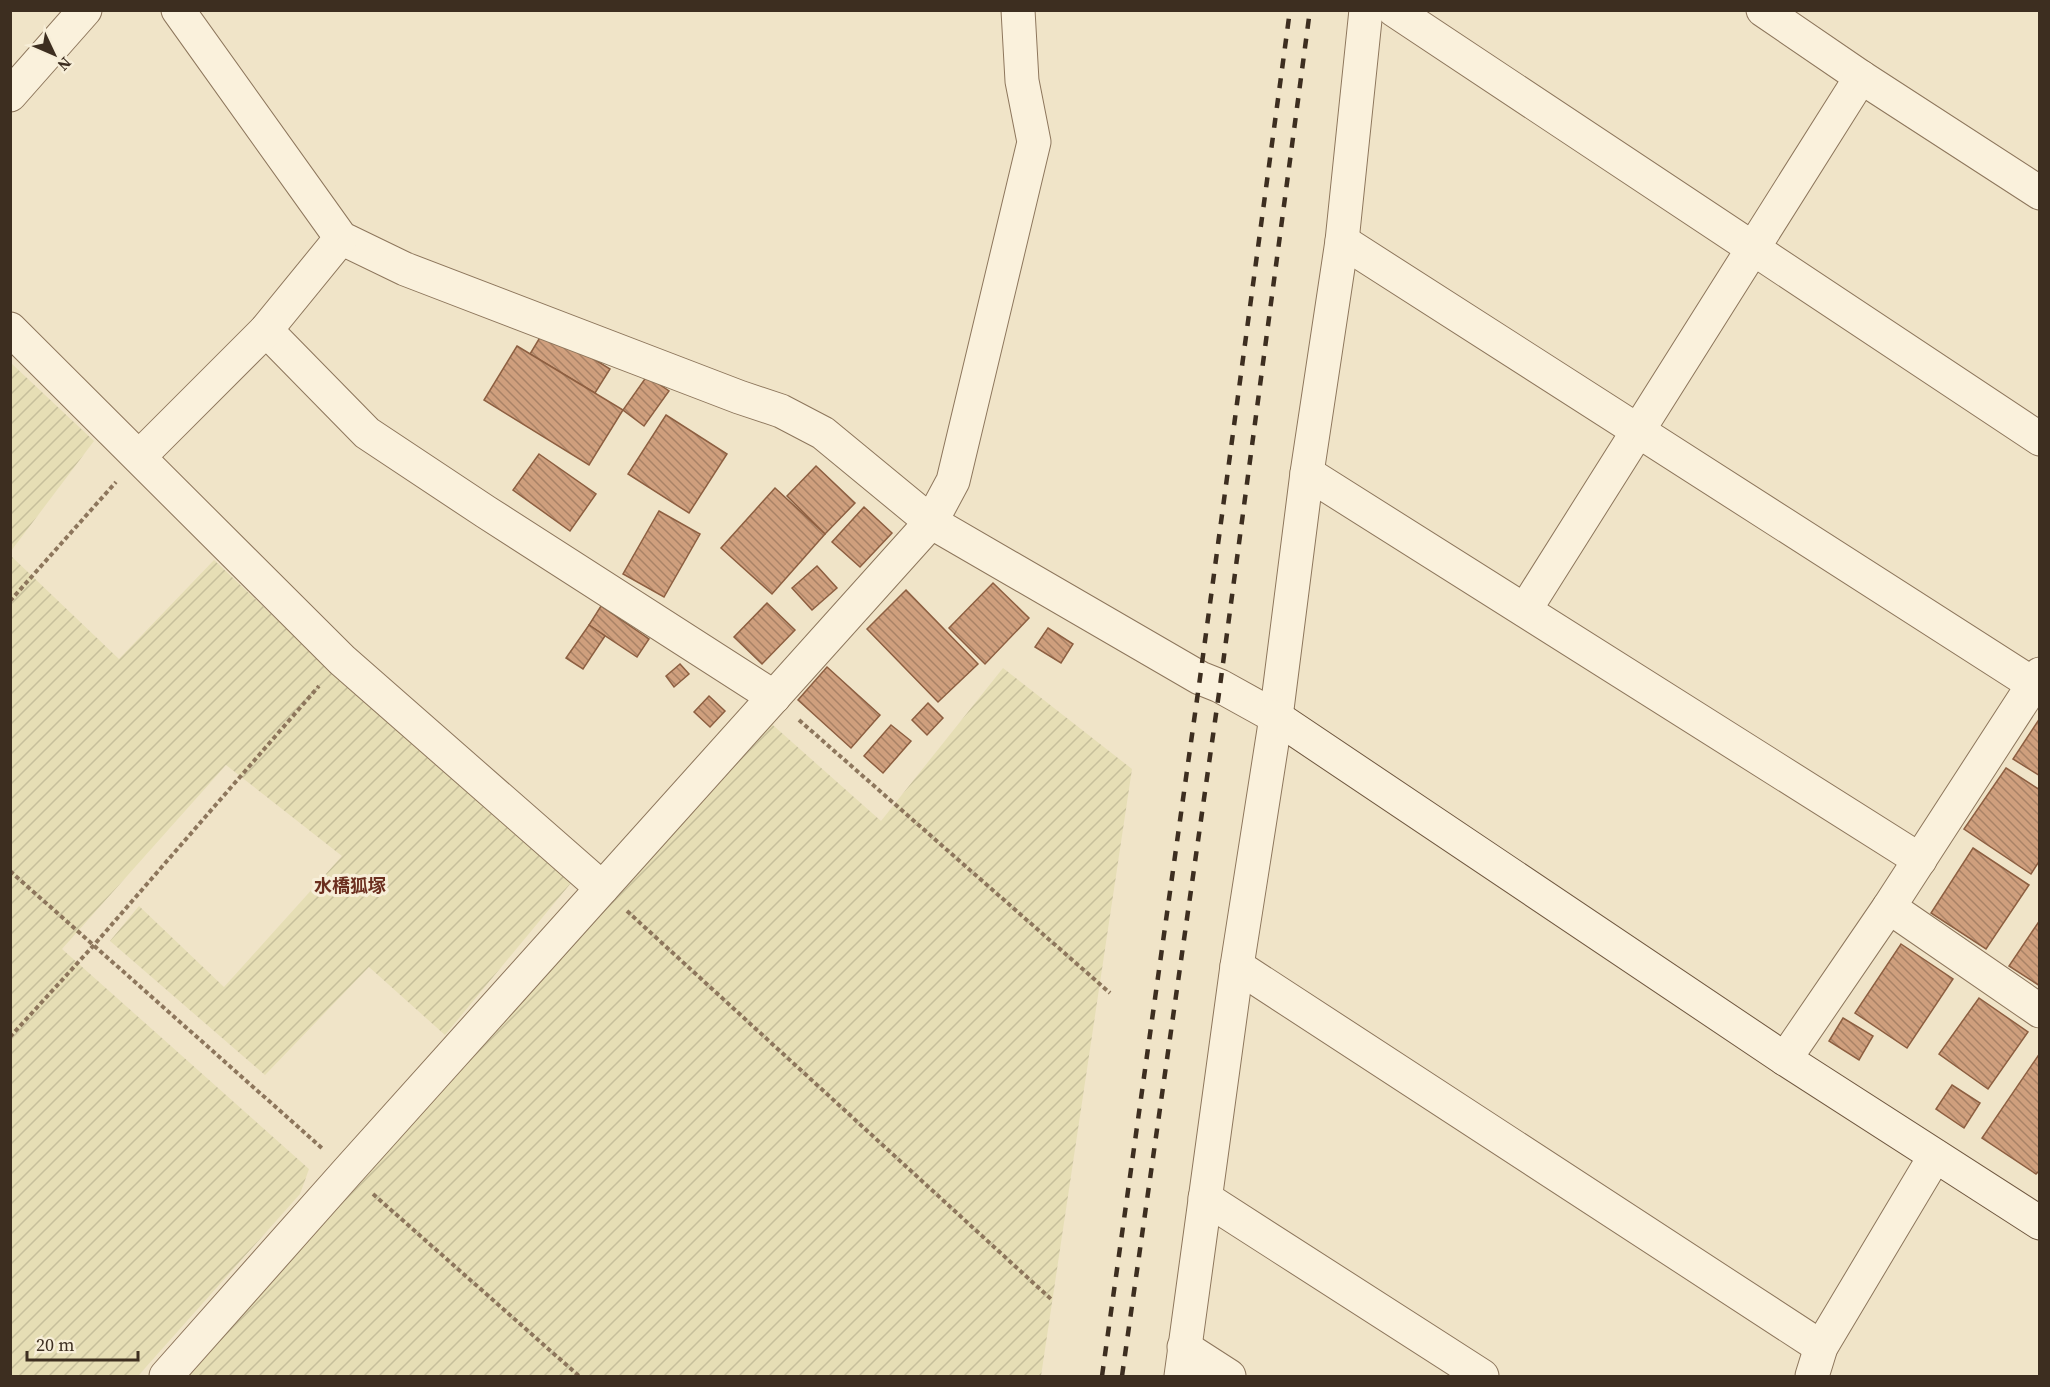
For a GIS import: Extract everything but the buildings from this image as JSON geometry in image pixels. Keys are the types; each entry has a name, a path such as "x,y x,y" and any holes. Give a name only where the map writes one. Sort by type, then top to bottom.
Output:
{"street":[{"path":"10,95 85,10"},
{"path":"178,10 341,238 405,270 781,411 823,433 931,522 1200,678 1220,686 1276,717 1785,1059 2040,1223"},
{"path":"166,1377 931,522 953,481 1034,142 1022,81 1018,10"},
{"path":"1229,1377 1182,1362 1237,966 1276,717 1307,473 1342,241 1366,10"},
{"path":"1394,10 2040,439"},
{"path":"1763,10 1861,77 2040,193"},
{"path":"1525,610 1861,77"},
{"path":"139,457 266,330 341,238"},
{"path":"1342,241 1637,431 2036,679 1889,907 1785,1059"},
{"path":"10,329 342,660 602,888"},
{"path":"266,330 367,433 774,697"},
{"path":"1307,473 1920,860"},
{"path":"1889,907 2040,1011"},
{"path":"1237,966 1817,1362 1935,1155"},
{"path":"1205,1198 1482,1377"}],"path":[{"path":"10,601 139,457"},
{"path":"10,1037 94,945 342,660"},
{"path":"774,697 1110,993"},
{"path":"10,871 579,1377"},
{"path":"602,888 1052,1300"}],"shaded area":[{"path":"11,363 94,441 10,551"},
{"path":"10,555 119,659 214,560 343,682 571,883 445,1035 369,967 265,1075 110,941 139,906 224,987 342,856 226,765 62,949 309,1169 300,1194 138,1376 11,1376"},
{"path":"1003,668 1132,769 1041,1376 183,1376 766,719 881,821"}],"railway":[{"path":"1102,1376 1200,678 1290,10"},
{"path":"1122,1376 1220,686 1310,10"}],"district":[{"name":"水橋狐塚","path":"350,886"}]}
